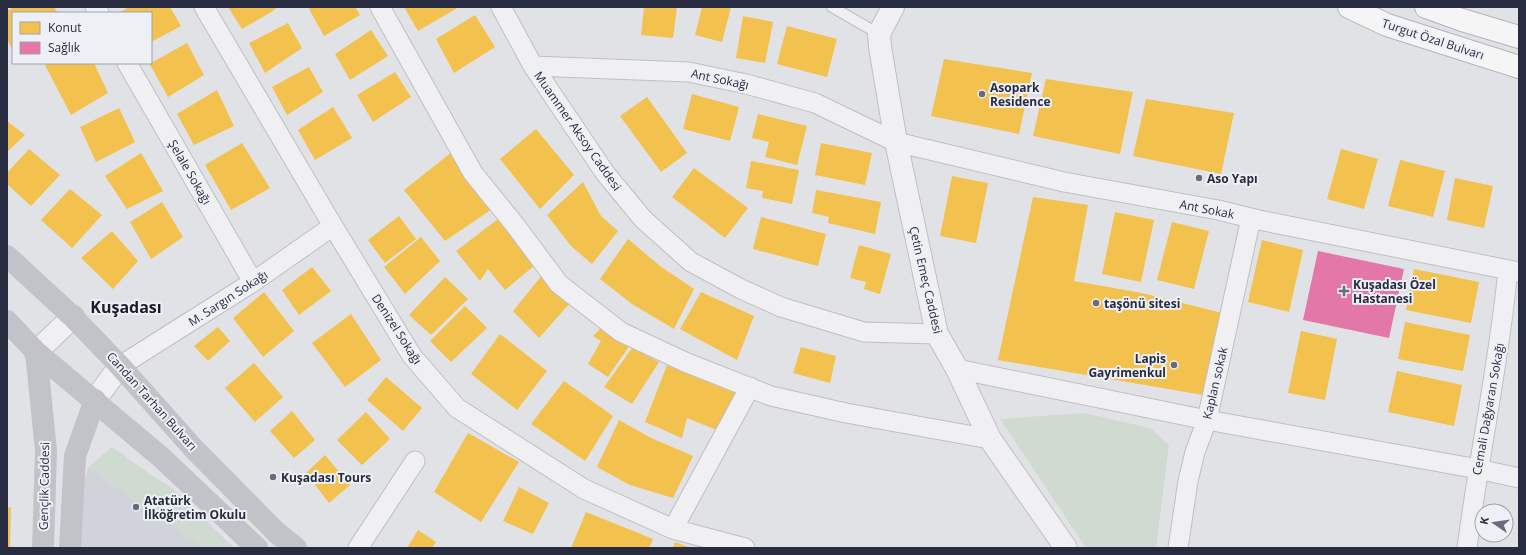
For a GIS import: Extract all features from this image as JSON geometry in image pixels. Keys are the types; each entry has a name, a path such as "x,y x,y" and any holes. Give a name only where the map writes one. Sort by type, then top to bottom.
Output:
{"highway":[{"name":"Turgut Özal Bulvarı","path":"1349,7 1386,25 1519,67"},
{"path":"1426,7 1462,20 1519,37"},
{"path":"1386,25 1519,80"}],"main road":[{"name":"Candan Tarhan Bulvarı","path":"7,256 73,317 120,366 194,448 277,533 296,548"},
{"path":"7,322 36,352 95,400 162,458 257,548"},
{"name":"Gençlik Caddesi","path":"36,352 46,452 43,548"},
{"path":"70,548 75,456 95,400"}],"street":[{"name":"Denizel Sokağı","path":"204,7 333,226 412,356 457,408 584,489 673,529 745,548"},
{"path":"380,7 473,173 515,224 559,284 621,332 685,362 771,396 846,413 990,438"},
{"name":"Muammer Aksoy Caddesi","path":"501,7 533,66 605,173 643,219 691,262 741,289 781,306 864,332 936,334"},
{"path":"879,34 893,7"},
{"name":"Çetin Emeç Caddesi","path":"879,34 896,142 936,334 957,369 990,438 1066,548"},
{"name":"Şelale Sokağı","path":"128,64 253,282"},
{"name":"Ant Sokağı","path":"533,66 689,72 746,84 815,102 896,142"},
{"name":"Ant Sokak","path":"896,142 1064,182 1513,271"},
{"name":"Kaplan sokak","path":"1178,548 1188,481 1195,452 1207,420 1251,218"},
{"name":"M. Sargın Sokağı","path":"120,366 253,282 333,226"},
{"name":"Cemali Dağyaran Sokağı","path":"1467,548 1478,469 1513,271"},
{"path":"36,352 73,317"},
{"path":"95,400 120,366"},
{"path":"957,369 1207,420 1478,469 1519,478"},
{"path":"673,529 750,387"},
{"path":"358,548 415,461"}],"lane":[{"path":"832,7 879,34"}],"shaded area":[{"path":"1083,413 1150,428 1169,445 1156,548 1086,548 1000,419"},
{"name":"Atatürk İlköğretim Okulu","path":"112,447 173,489 234,548 79,548 81,496 88,468"},
{"path":"112,447 173,489 232,548 204,548 88,468"}],"building: Konut":[{"path":"14,7 54,7 57,12 12,12 12,48 7,40 7,11"},
{"path":"129,7 170,7 181,26 152,41 152,12 121,12"},
{"path":"228,7 275,7 276,9 242,29"},
{"path":"312,7 355,7 360,15 324,36 309,9"},
{"path":"404,7 459,7 418,31"},
{"path":"644,7 677,7 673,38 641,35"},
{"path":"702,7 731,7 722,42 695,35"},
{"path":"475,15 495,47 454,73 436,39"},
{"path":"743,16 773,22 765,63 736,58"},
{"path":"288,23 302,48 265,73 249,43"},
{"path":"787,26 837,39 827,77 777,64"},
{"path":"371,30 388,56 350,80 335,54"},
{"path":"187,43 204,75 168,97 150,64 152,64 152,62"},
{"name":"Asopark Residence","path":"944,59 1032,73 1019,134 931,116"},
{"path":"94,64 108,93 71,115 45,65"},
{"path":"309,67 323,92 287,115 272,87"},
{"path":"395,72 411,97 373,122 357,95"},
{"name":"Asopark Residence","path":"1046,79 1133,92 1120,154 1033,136"},
{"path":"217,90 234,126 194,145 177,114"},
{"path":"692,94 739,107 730,141 683,129"},
{"path":"647,97 687,153 661,172 620,116"},
{"path":"1146,99 1234,113 1221,174 1133,156"},
{"path":"333,107 352,138 315,160 298,130"},
{"path":"119,108 135,142 96,162 80,127"},
{"path":"758,114 807,126 797,165 765,157 769,142 752,138"},
{"path":"7,121 25,135 7,152"},
{"path":"536,129 574,175 540,209 500,159"},
{"path":"242,143 270,188 231,210 205,165"},
{"path":"821,143 872,153 865,185 815,175"},
{"path":"29,149 60,175 31,206 7,184 7,173"},
{"path":"1341,149 1378,159 1364,209 1327,199"},
{"path":"452,152 492,209 445,241 404,190"},
{"path":"141,153 163,191 127,209 105,176"},
{"path":"1400,160 1445,171 1433,217 1388,206"},
{"path":"751,161 799,170 792,204 762,198 763,191 746,188"},
{"path":"694,168 748,208 725,238 672,197"},
{"path":"952,176 988,183 976,243 940,236"},
{"path":"1455,178 1493,186 1484,228 1447,220"},
{"path":"583,182 601,216 618,231 592,264 571,246 547,215"},
{"path":"70,189 102,215 72,248 41,220"},
{"path":"816,190 881,202 875,234 828,223 829,217 812,213"},
{"name":"taşönü sitesi","path":"1033,197 1088,205 1074,281 1142,293 1222,313 1203,395 998,360"},
{"path":"162,202 183,237 151,259 130,222"},
{"path":"1115,212 1154,220 1141,282 1102,274"},
{"path":"399,216 416,239 385,263 368,240"},
{"path":"761,217 826,234 818,266 753,249"},
{"path":"498,219 535,265 505,290 488,269 480,281 456,251"},
{"path":"1172,222 1209,231 1194,289 1157,280"},
{"path":"112,231 138,261 113,289 81,258"},
{"path":"421,237 440,261 405,294 384,267"},
{"path":"628,239 660,266 694,289 674,329 632,304 600,279"},
{"path":"1262,240 1303,250 1289,312 1248,302"},
{"path":"859,245 891,254 880,294 864,289 866,282 850,278"},
{"path":"312,267 331,291 299,315 282,290"},
{"path":"1414,269 1479,282 1471,323 1406,310"},
{"path":"543,274 570,303 539,338 513,311"},
{"path":"445,277 468,299 431,335 409,315"},
{"path":"264,292 294,331 263,357 233,318"},
{"path":"701,292 754,316 737,360 680,329"},
{"path":"465,306 487,328 451,362 430,341"},
{"path":"351,314 381,360 345,387 312,343"},
{"path":"1405,322 1470,335 1463,371 1398,359"},
{"path":"604,325 632,342 608,377 588,364 601,341 593,336"},
{"path":"218,327 230,341 208,361 194,346"},
{"path":"1301,331 1337,339 1325,400 1288,393"},
{"path":"500,334 547,371 517,410 471,374"},
{"path":"801,347 836,356 830,383 793,373"},
{"path":"632,348 659,362 632,404 604,387"},
{"path":"254,363 283,397 255,422 225,388"},
{"path":"667,365 737,392 719,431 687,418 682,438 645,422"},
{"path":"1397,371 1462,385 1454,426 1388,412"},
{"path":"386,377 422,408 403,431 367,400"},
{"path":"564,381 613,416 585,461 531,424"},
{"path":"292,411 315,440 294,458 270,431"},
{"path":"366,412 390,439 362,465 337,440"},
{"path":"619,420 651,438 693,456 673,498 630,485 597,467"},
{"path":"468,433 519,462 481,522 434,492"},
{"path":"325,455 350,485 329,503 306,473"},
{"path":"519,487 549,503 533,534 503,521"},
{"path":"11,507 10,548 7,548 7,508"},
{"path":"586,512 653,539 649,548 571,548"},
{"path":"418,530 436,542 432,548 407,548"},
{"path":"675,542 691,548 673,548"}],"building: Sağlık":[{"path":"1318,251 1404,269 1389,338 1303,320"}],"place":[{"name":"Asopark Residence","path":"982,94"},
{"name":"Aso Yapı","path":"1199,178"},
{"name":"Kuşadası Özel Hastanesi","path":"1344,291"},
{"name":"taşönü sitesi","path":"1096,303"},
{"name":"Lapis Gayrimenkul","path":"1174,365"},
{"name":"Kuşadası Tours","path":"273,477"},
{"name":"Atatürk İlköğretim Okulu","path":"136,507"}],"district":[{"name":"Kuşadası","path":"126,307"}]}
